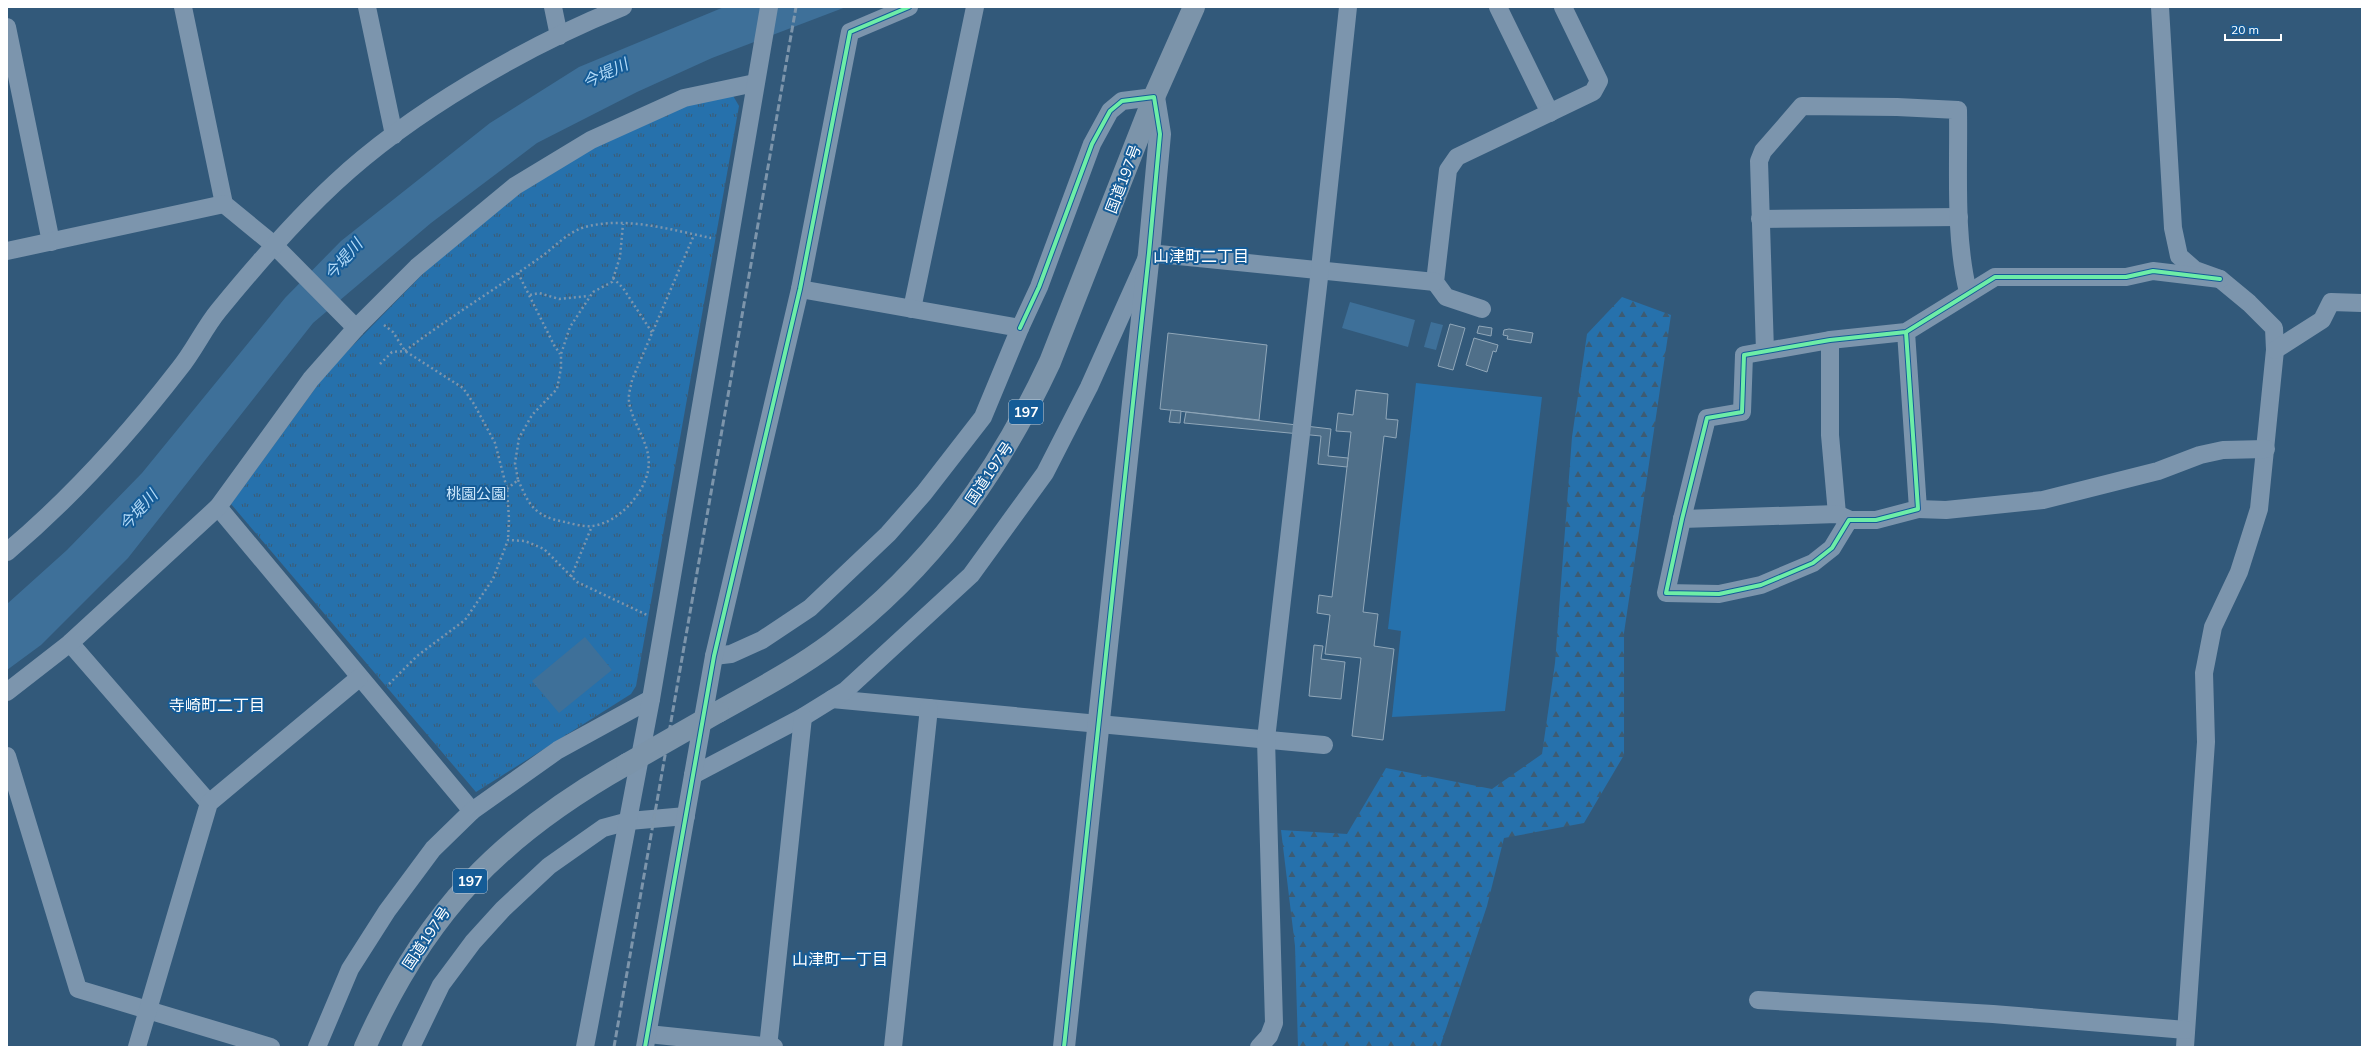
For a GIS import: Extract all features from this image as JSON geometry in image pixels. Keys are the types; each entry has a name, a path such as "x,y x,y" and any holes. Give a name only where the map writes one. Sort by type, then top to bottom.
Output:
{"highway":[{"name":"国道197号","path":"365,1047 384,1006 411,959 453,900 479,873 530,826 570,798 811,657 871,611 944,537 991,472 1027,410 1050,362 1154,97 1194,7"}],"street":[{"path":"183,7 224,204 274,245 356,328"},
{"path":"367,7 394,135"},
{"path":"553,7 559,36"},
{"path":"7,552 44,521 119,442 181,368 216,313 274,245 335,183 394,135 481,78 559,36 623,7"},
{"path":"585,1047 651,699 662,621 768,7"},
{"path":"774,1047 646,1040 714,656 800,289 850,32 909,7"},
{"path":"912,308 974,7"},
{"path":"1259,1047 1269,1036 1274,1023 1266,739 1320,269 1348,7"},
{"path":"1498,7 1550,113"},
{"path":"1482,309 1446,297 1435,282 1448,170 1457,157 1593,92 1599,81 1563,7"},
{"path":"1758,1000 1993,1014 2186,1039 2206,742 2204,673 2212,627 2239,572 2259,509 2275,350 2274,328 2250,303 2220,280 2194,270 2179,256 2173,228 2160,7"},
{"path":"7,27 52,242"},
{"path":"7,692 70,643 218,507 311,379 356,328 417,267 515,186 591,140 684,98 755,82"},
{"path":"714,656 731,654 762,640 810,608 888,534 924,493 983,416 1020,328 1039,288 1092,144 1110,111 1122,101 1154,97 1160,134 1149,253 1064,1047"},
{"path":"1765,351 1759,162 1763,151 1802,106 1958,110 1959,217 1963,273 1968,292"},
{"path":"7,251 224,204"},
{"path":"1760,219 1959,217"},
{"path":"1149,253 1320,269 1435,282"},
{"path":"693,775 803,717 845,691 971,575 1045,473 1089,388 1149,253"},
{"path":"1830,340 1830,435 1843,517 1832,548 1812,562 1761,585 1719,594 1666,593 1682,518 1707,418 1742,412 1744,355 1830,340 1906,332 1968,292 1995,277 2119,277 2153,272 2220,280"},
{"path":"800,289 1020,328"},
{"path":"2275,350 2322,320 2330,302 2362,303"},
{"path":"1906,332 1918,509"},
{"path":"1682,518 1843,517 1876,520 1918,509 1946,510 2042,500 2158,472 2200,456 2223,450 2266,450"},
{"path":"218,507 472,812"},
{"path":"70,643 209,803"},
{"path":"138,1047 209,803 360,678"},
{"path":"317,1047 350,969 386,911 433,849 472,812 558,750 651,699"},
{"path":"832,699 1324,745"},
{"path":"893,1047 929,708"},
{"path":"768,1047 803,717"},
{"path":"7,756 78,988 271,1047"},
{"path":"411,1047 441,984 473,942 503,909 549,866 603,828 629,821 686,816"}],"path":[{"path":"380,364 392,352 405,351 518,273 563,239 584,228 623,224 664,228 728,241"},
{"path":"623,224 620,257 612,282 590,296 570,327 561,354 561,368 557,389 532,415 519,438 516,463 518,480 534,508 544,515 557,520 592,526 617,515 630,505 648,470 646,447 628,400 632,380 653,334 694,234"},
{"path":"518,273 554,345 561,354"},
{"path":"613,278 623,288 653,334"},
{"path":"530,295 539,293 559,299 590,296"},
{"path":"370,313 393,332 405,351 463,388 495,443 507,489 509,519 508,540 493,579 465,620 417,656 375,696"},
{"path":"507,489 518,480"},
{"path":"571,576 592,526"},
{"path":"508,540 526,541 544,549 577,582 662,621"}],"green space":[{"name":"桃園公園","path":"732,94 739,106 636,686 631,694 476,792 231,504 328,371 461,235 555,169 662,111"},
{"path":"1622,297 1671,315 1624,633 1624,755 1584,823 1504,838 1487,906 1440,1047 1298,1047 1295,946 1281,830 1347,834 1386,768 1492,789 1542,754 1555,663 1572,437 1587,334"},
{"path":"1416,383 1542,397 1505,711 1392,717 1401,631 1388,629"}],"water":[{"name":"今堤川","path":"724,7 846,7 712,58 637,92 537,143 431,223 313,323 128,558 41,645 7,670 7,604 67,550 142,473 285,298 341,241 490,123 579,67"},
{"path":"1350,302 1415,320 1408,347 1342,328"},
{"path":"1431,322 1443,325 1436,350 1424,347"},
{"path":"585,637 612,670 559,713 532,681"}],"building":[{"path":"1450,324 1465,328 1453,370 1438,366"},
{"path":"1479,326 1492,328 1491,336 1477,333"},
{"path":"1509,329 1533,333 1531,343 1507,339 1508,336 1503,335 1504,330"},
{"path":"1168,333 1267,345 1259,420 1160,409"},
{"path":"1474,338 1498,345 1496,352 1493,351 1487,372 1466,365"},
{"path":"1356,390 1388,394 1386,419 1398,420 1396,438 1384,436 1363,612 1378,614 1374,646 1394,649 1383,740 1352,736 1361,658 1325,654 1330,615 1317,613 1319,595 1332,597 1351,432 1336,431 1338,413 1353,415"},
{"path":"1171,410 1181,411 1180,423 1169,422"},
{"path":"1186,412 1331,429 1328,456 1348,458 1347,467 1318,464 1321,436 1184,423"},
{"path":"1314,645 1323,646 1321,659 1345,662 1341,699 1309,696"}],"railway":[{"path":"614,1047 796,7"}],"cycle path":[{"path":"645,1047 714,656 800,289 850,32 909,7"},
{"path":"1020,328 1039,287 1092,144 1110,111 1122,101 1154,97 1160,134 1149,253 1064,1047"},
{"path":"1906,332 1918,509 1876,520 1849,520 1832,548 1813,563 1761,585 1719,594 1666,593 1682,519 1707,418 1742,412 1744,355 1830,340 1906,332 1995,277 2126,277 2153,271 2220,279"}],"district":[{"name":"山津町二丁目","path":"1201,256"},
{"name":"寺崎町二丁目","path":"217,705"},
{"name":"山津町一丁目","path":"840,959"}]}
